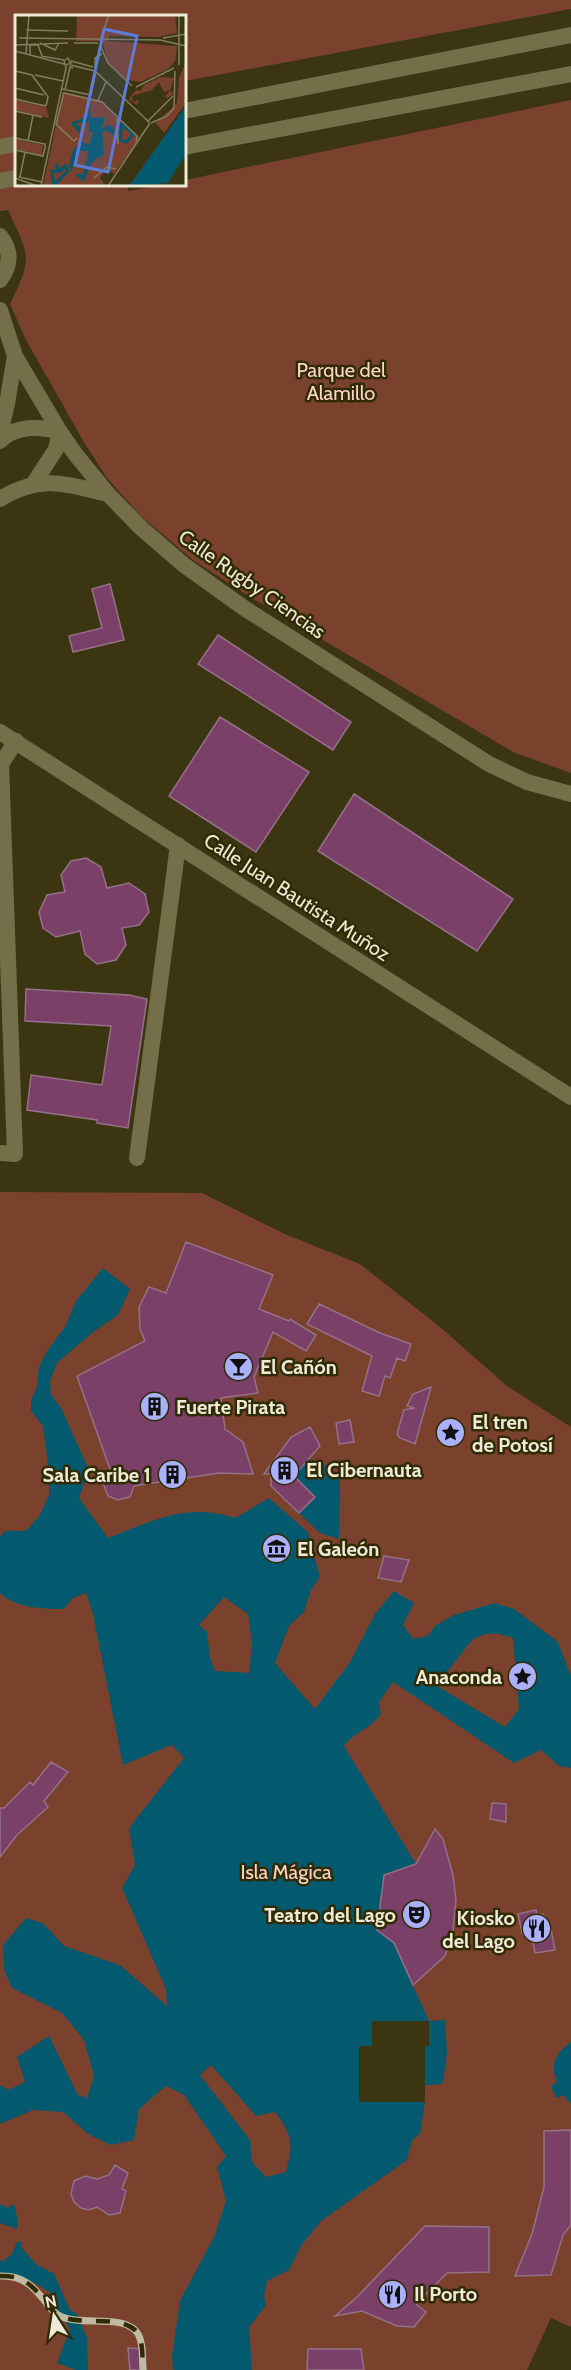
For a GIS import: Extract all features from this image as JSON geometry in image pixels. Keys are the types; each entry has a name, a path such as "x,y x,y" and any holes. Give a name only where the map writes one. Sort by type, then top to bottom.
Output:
{"street":[{"path":"186,111 571,34"},
{"path":"186,147 571,74"},
{"path":"0,147 15,144"},
{"path":"0,182 15,178"},
{"path":"0,236 6,244 9,262 0,280"},
{"name":"Calle Rugby Ciencias","path":"0,310 15,356 60,432 108,494 140,528 184,565 244,608 489,764 527,782 571,794"},
{"path":"0,432 8,404 15,356"},
{"path":"0,441 4,436 21,430 38,428 60,432 56,449 34,483"},
{"path":"0,499 8,489 34,483 62,484 108,494"},
{"path":"3,734 0,764 7,1154"},
{"name":"Calle Juan Bautista Muñoz","path":"3,734 571,1097"},
{"path":"137,1158 178,845"}],"green space":[{"name":"Parque del Alamillo","path":"0,0 571,0 571,9 186,81 186,15 15,15 15,186 127,186 128,191 156,186 186,186 186,180 571,100 571,773 513,752 247,595 193,560 142,517 107,478 26,340 10,304 22,276 26,257 21,238 8,210 0,211"},
{"name":"Isla Mágica","path":"0,1192 202,1193 287,1235 360,1264 440,1327 507,1386 571,1427 571,2327 551,2318 527,2370 0,2370"}],"water":[{"path":"103,1268 130,1289 118,1315 93,1332 57,1363 50,1381 51,1394 61,1408 89,1470 79,1498 108,1538 155,1520 186,1513 202,1512 235,1518 269,1498 308,1532 320,1577 311,1590 304,1612 289,1626 275,1663 315,1709 350,1662 375,1614 394,1591 414,1603 403,1625 413,1639 428,1636 435,1626 454,1615 495,1603 514,1609 558,1642 571,1676 571,1768 559,1766 541,1750 514,1763 393,1682 379,1702 381,1714 344,1746 416,1864 384,1875 377,1930 394,1943 429,2021 445,2020 447,2053 443,2084 425,2085 420,2133 412,2141 407,2160 321,2221 301,2246 289,2270 267,2281 264,2296 266,2305 249,2327 252,2370 173,2370 172,2356 180,2301 214,2237 226,2201 217,2167 226,2156 184,2095 166,2086 139,2109 134,2140 111,2145 88,2134 63,2112 33,2110 0,2124 0,2085 9,2090 25,2082 17,2057 49,2036 78,2095 87,2098 94,2076 84,2040 62,2013 12,1988 4,1970 3,1945 26,1918 43,1923 64,1946 120,1965 167,2006 166,1989 122,1888 135,1865 129,1828 184,1758 172,1745 123,1765 93,1614 86,1593 73,1598 64,1609 22,1605 0,1593 0,1537 5,1531 26,1531 40,1515 49,1495 49,1472 43,1426 31,1411 31,1400 37,1387 39,1367 47,1351 65,1327 76,1301","holes":["224,1597 248,1614 252,1643 249,1673 215,1671 210,1658 207,1632 199,1625","485,1634 499,1634 513,1638 519,1709 505,1727 427,1680 447,1672 472,1640","211,2065 256,2116 275,2112 290,2140 286,2172 266,2177 252,2162 250,2140 200,2075"]},
{"path":"309,1459 324,1464 340,1476 339,1539 320,1533 299,1513 315,1497 297,1479 296,1473"},
{"path":"571,2042 571,2104 563,2095 556,2098 551,2086 557,2082 554,2069 555,2059"},
{"path":"0,2204 7,2208 14,2204 18,2221 17,2229 0,2223"},
{"path":"17,2242 22,2242 21,2247 36,2264 54,2274 70,2310 77,2314 87,2338 88,2370 76,2370 57,2363 70,2329 51,2293 21,2278 0,2275 0,2260 3,2261 12,2254"}],"pier":[{"path":"372,2021 429,2021 429,2046 425,2046 425,2102 359,2102 359,2046 372,2046"}],"building":[{"path":"110,584 124,640 73,652 69,636 102,628 92,589"},
{"path":"218,635 351,722 333,750 198,664"},
{"path":"220,717 309,772 256,852 169,796"},
{"path":"354,794 513,899 477,951 318,851"},
{"path":"86,858 101,867 107,888 129,883 145,894 149,912 139,925 122,928 126,945 116,960 97,964 85,954 80,931 56,937 43,928 39,912 47,895 65,892 61,875 71,861"},
{"path":"26,989 129,995 147,999 128,1128 97,1123 97,1120 27,1110 31,1075 102,1085 111,1026 25,1021"},
{"path":"186,1242 273,1275 259,1309 289,1321 290,1319 316,1335 306,1351 273,1332 254,1377 258,1393 221,1398 225,1429 243,1442 253,1474 219,1473 134,1486 130,1497 118,1500 108,1496 103,1483 111,1472 77,1376 145,1341 140,1329 139,1307 149,1287 166,1293"},
{"path":"319,1304 380,1333 411,1344 405,1361 397,1358 390,1378 385,1376 379,1396 362,1391 372,1356 307,1324"},
{"path":"431,1387 415,1444 400,1438 397,1434 404,1410 415,1408 407,1406 413,1394"},
{"path":"350,1420 354,1442 339,1444 336,1423"},
{"name":"El Cibernauta","path":"310,1427 320,1446 294,1476 315,1497 299,1513 271,1486 271,1474 264,1474 291,1437"},
{"path":"384,1556 409,1560 401,1582 378,1578"},
{"path":"51,1762 68,1772 44,1801 48,1807 17,1835 0,1857 0,1808 4,1808 30,1782 33,1785"},
{"path":"492,1803 506,1804 506,1822 490,1819"},
{"name":"Teatro del Lago","path":"435,1829 443,1839 453,1875 456,1900 453,1930 445,1956 413,1985 394,1943 377,1930 384,1875 416,1864"},
{"name":"Kiosko del Lago","path":"536,1910 537,1915 543,1914 550,1924 555,1950 535,1953 533,1943 522,1933 518,1914"},
{"path":"571,2130 571,2225 563,2235 551,2275 515,2276 532,2234 544,2187 544,2131"},
{"path":"115,2165 128,2173 122,2189 126,2191 120,2213 109,2215 97,2207 89,2210 81,2208 74,2202 71,2194 74,2181 85,2176 97,2179 109,2175"},
{"path":"425,2226 489,2227 489,2272 447,2273 416,2304 426,2312 414,2327 397,2326 362,2311 335,2316 357,2297"},
{"path":"128,2348 145,2349 146,2370 130,2370"},
{"path":"308,2349 361,2349 364,2370 307,2370"}],"railway":[{"path":"0,2276 8,2276 28,2283 58,2315 76,2320 109,2321 128,2325 138,2334 143,2370"}],"place":[{"name":"El Cañón","path":"239,1367"},
{"name":"Fuerte Pirata","path":"155,1407"},
{"name":"El tren de Potosí","path":"451,1433"},
{"name":"El Cibernauta","path":"285,1470"},
{"name":"Sala Caribe 1","path":"172,1475"},
{"name":"El Galeón","path":"276,1549"},
{"name":"Anaconda","path":"523,1677"},
{"name":"Teatro del Lago","path":"417,1915"},
{"name":"Kiosko del Lago","path":"536,1929"},
{"name":"Il Porto","path":"393,2294"}]}
